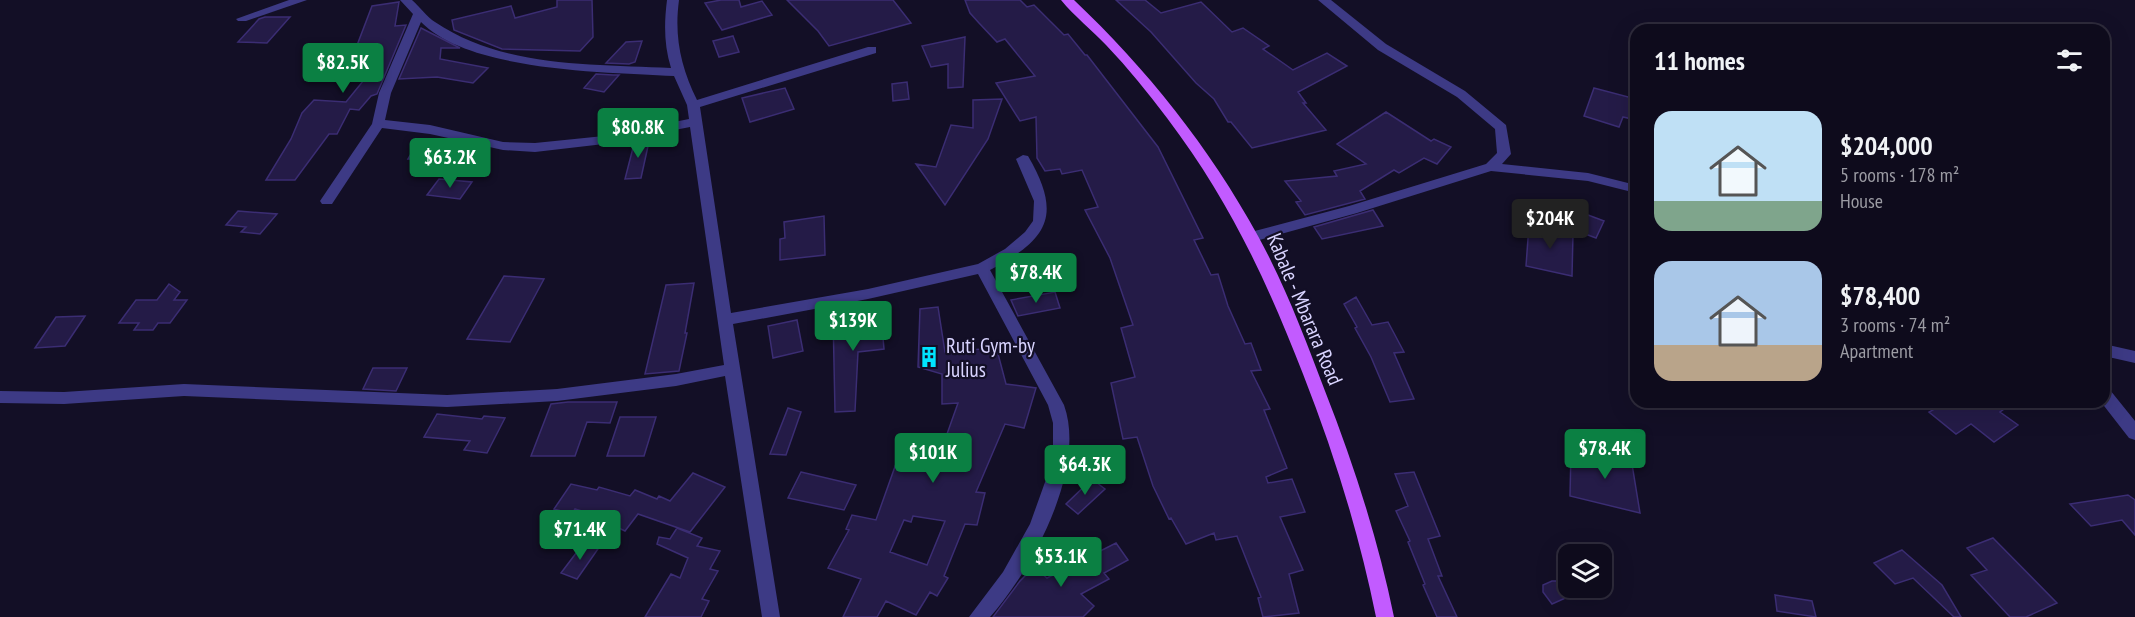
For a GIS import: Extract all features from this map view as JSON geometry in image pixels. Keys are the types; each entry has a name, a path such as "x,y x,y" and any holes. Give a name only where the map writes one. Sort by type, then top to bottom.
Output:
{"main road":[{"name":"Kabale - Mbarara Road","path":"1067,0 1103,33 1161,101 1206,163 1252,237 1279,294 1338,443 1363,522 1385,617"}],"street":[{"path":"242,19 301,0"},
{"path":"406,0 431,27 456,42 502,56 539,62 677,72"},
{"path":"673,0 669,23 677,72 693,105 771,617"},
{"path":"1324,0 1382,47 1461,94 1501,128 1504,154 1491,167"},
{"path":"327,201 378,124 392,76 419,15"},
{"path":"693,105 872,50"},
{"path":"378,124 437,131 494,144 543,147 625,136 694,122"},
{"path":"726,320 868,294 982,268 1010,254 1030,236 1040,221 1041,201 1023,159"},
{"path":"1252,237 1491,167 1587,177 1630,188"},
{"path":"978,617 1008,581 1032,538 1053,487 1062,449 1061,421 1049,393 982,268"},
{"path":"2110,351 2135,357"},
{"path":"0,397 64,398 184,390 447,401 556,395 676,380 732,369"},
{"path":"2110,402 2135,433"}],"building":[{"path":"557,0 592,0 593,37 580,51 502,49 454,30 452,20 511,6 515,18 557,7"},
{"path":"739,0 741,7 762,1 772,15 722,30 705,3"},
{"path":"787,0 893,0 911,23 829,46 818,31"},
{"path":"965,0 1020,0 1027,7 1034,5 1064,35 1068,34 1087,55 1158,147 1203,238 1194,240 1211,275 1218,274 1228,306 1245,344 1251,343 1261,370 1251,371 1270,409 1264,410 1287,468 1266,477 1268,483 1292,479 1305,512 1280,517 1303,570 1289,574 1299,613 1263,617 1258,598 1261,597 1237,536 1216,540 1214,533 1186,544 1171,518 1169,519 1153,486 1137,437 1123,439 1111,383 1135,377 1121,328 1133,325 1110,258 1085,210 1098,207 1082,170 1062,174 1060,169 1045,171 1037,158 1036,117 1020,121 996,83 1035,76 1005,39 997,42 979,23 970,13"},
{"path":"1116,0 1145,0 1161,13 1201,2 1232,32 1243,28 1269,46 1263,49 1293,70 1327,53 1347,66 1298,92 1306,103 1303,103 1326,130 1252,148 1231,122 1228,122 1214,99 1196,83 1151,32"},
{"path":"399,2 395,26 406,25 377,94 371,96 359,110 350,109 337,134 329,134 295,180 266,180 291,139 302,113 314,100 346,102 377,64 351,59 362,49 356,48 372,6"},
{"path":"290,17 267,43 238,42 259,19"},
{"path":"421,28 460,48 441,48 440,59 488,68 473,83 437,77 399,79"},
{"path":"733,36 739,52 719,57 713,41"},
{"path":"965,37 963,87 948,88 948,64 931,67 922,46"},
{"path":"642,41 635,62 606,63 626,42"},
{"path":"596,74 619,75 604,92 584,88"},
{"path":"907,82 909,99 893,101 892,84"},
{"path":"785,88 794,109 750,122 742,98"},
{"path":"1594,88 1630,97 1630,119 1623,117 1619,127 1584,116"},
{"path":"1002,99 988,139 945,205 916,164 936,167 951,125 973,128 973,100"},
{"path":"1386,112 1431,141 1434,139 1451,147 1437,164 1424,158 1399,173 1394,170 1360,191 1365,199 1305,215 1296,202 1301,201 1285,181 1337,176 1334,171 1366,164 1337,144"},
{"path":"650,137 641,178 625,179 635,140"},
{"path":"419,140 442,140 431,159 408,159"},
{"path":"439,179 472,182 460,199 427,195"},
{"path":"1373,210 1383,226 1322,239 1314,227"},
{"path":"238,211 277,214 260,234 241,232 246,227 226,225"},
{"path":"1588,215 1604,221 1596,238 1580,232"},
{"path":"824,216 825,255 780,260 780,239 785,238 784,222"},
{"path":"1529,225 1573,234 1572,276 1526,266"},
{"path":"504,276 544,279 510,342 467,339"},
{"path":"694,283 679,371 645,374 666,285"},
{"path":"169,284 180,292 174,300 187,300 170,323 158,323 153,330 134,330 139,323 119,323 136,300 157,300"},
{"path":"1055,292 1060,308 1018,316 1011,300"},
{"path":"1356,297 1372,325 1388,322 1404,352 1394,353 1414,399 1390,402 1371,357 1355,328 1357,327 1344,304"},
{"path":"938,307 945,352 994,348 997,350 1006,384 1036,388 1024,428 1005,424 976,492 985,493 977,525 965,524 944,576 948,578 937,596 930,592 916,615 886,601 877,617 843,617 861,579 828,568 849,530 846,529 852,515 876,520 897,461 933,470 950,435 947,434 958,403 942,404 942,374 918,367 920,309","holes":["913,516 945,521 927,565 890,552 904,520 911,522"]},
{"path":"876,308 877,315 881,315 884,349 858,352 855,411 835,412 833,315"},
{"path":"85,316 65,346 35,348 56,317"},
{"path":"797,320 803,351 773,358 768,326"},
{"path":"373,368 407,368 396,391 363,389"},
{"path":"617,402 610,423 587,422 575,456 531,456 551,404"},
{"path":"788,408 801,412 786,455 770,454"},
{"path":"1936,408 2006,408 2000,412 2018,425 1994,442 1971,424 1956,434 1929,412"},
{"path":"437,414 482,419 484,416 505,418 487,453 464,450 470,441 424,437"},
{"path":"620,417 656,417 644,456 607,456"},
{"path":"1609,449 1630,452 1640,513 1570,496 1571,451 1611,461"},
{"path":"801,472 856,485 844,510 788,498"},
{"path":"1414,472 1440,536 1428,539 1442,576 1438,576 1457,617 1437,617 1423,585 1425,584 1408,542 1410,541 1396,511 1408,506 1395,474"},
{"path":"693,473 725,487 690,532 638,514 625,531 608,523 611,520 575,509 572,514 554,509 571,484 597,490 599,487 630,496 635,490 657,499 659,496 670,501"},
{"path":"1092,479 1105,489 1078,514 1066,504"},
{"path":"2128,495 2135,500 2135,535 2122,520 2091,526 2070,504"},
{"path":"677,528 702,538 697,546 720,551 710,569 718,571 702,599 709,601 701,617 645,617 671,574 680,578 688,558 657,544 659,537 670,539"},
{"path":"1993,538 2057,603 2026,617 2010,617 1971,575 1987,570 1967,548"},
{"path":"1116,543 1128,560 1104,573 1109,579 1081,594 1094,606 1083,617 993,617 1020,581 1034,567 1047,578"},
{"path":"583,544 598,549 577,579 561,573"},
{"path":"1902,550 1942,585 1961,617 1954,617 1913,578 1895,584 1874,563"},
{"path":"1557,581 1558,598 1566,598 1552,604 1543,592 1543,585"},
{"path":"1775,595 1812,601 1816,617 1777,611"}],"place":[{"name":"Ruti Gym-by Julius","path":"929,357"}]}
